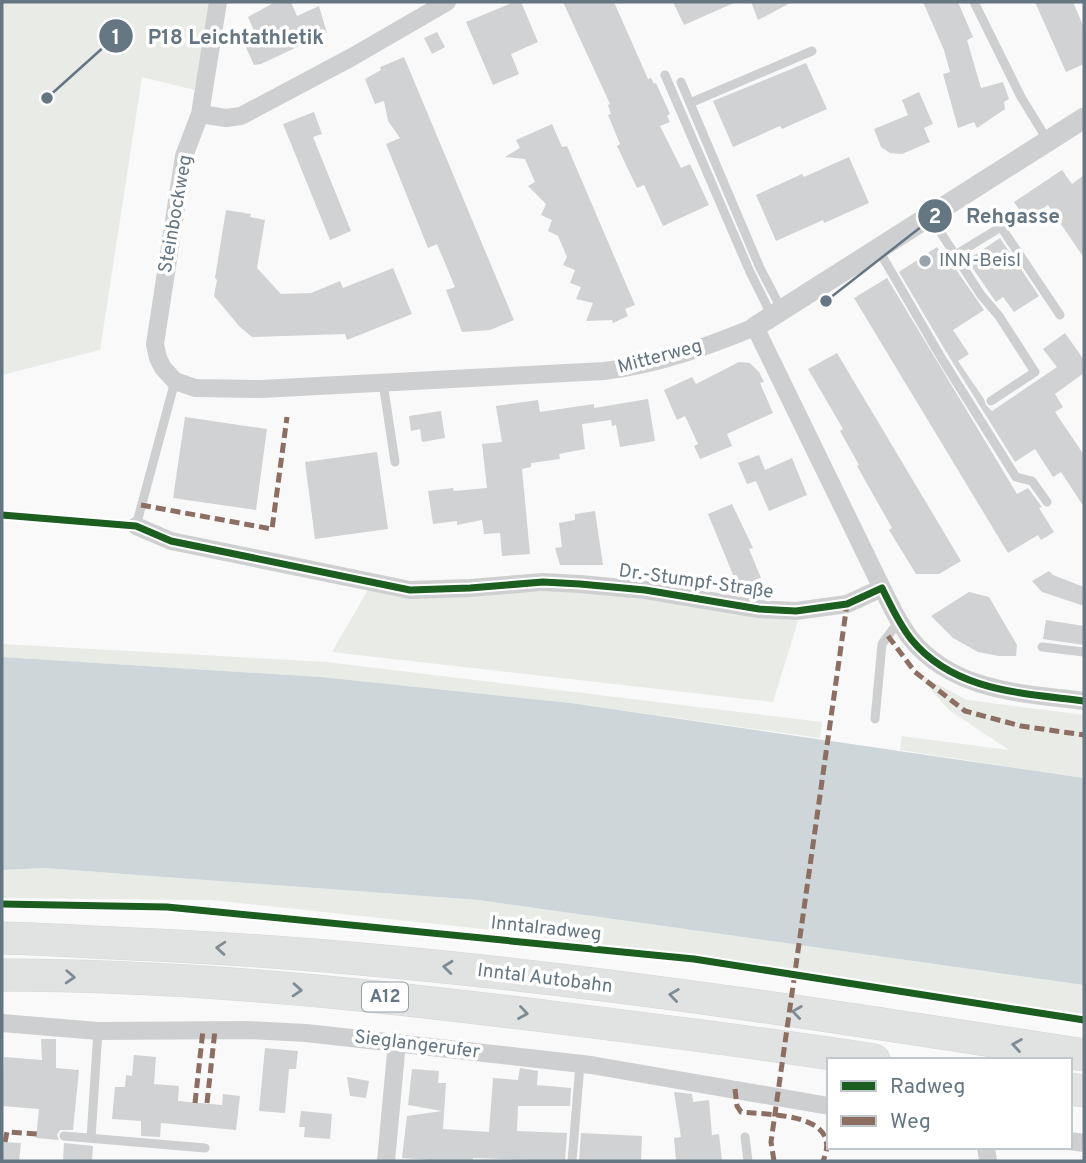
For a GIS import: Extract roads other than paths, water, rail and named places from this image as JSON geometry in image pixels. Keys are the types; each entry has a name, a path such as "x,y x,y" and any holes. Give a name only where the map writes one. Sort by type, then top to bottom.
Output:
{"highway":[{"name":"Inntal Autobahn","path":"2,939 217,947 512,973 1084,1055"},
{"name":"Inntal Autobahn","path":"2,975 202,983 354,994 509,1011 859,1058"}],"street":[{"name":"Steinbockweg","path":"175,381 158,358 155,344 184,156 200,114 218,2"},
{"path":"200,114 226,118 241,116 352,57 447,2"},
{"name":"Mitterweg","path":"175,381 195,388 261,389 383,383 621,369 688,353 770,317 1084,118"},
{"path":"770,317 882,588 912,641 927,656 966,681 994,689 1084,701"},
{"name":"Dr.-Stumpf-Straße","path":"136,526 171,541 410,590 543,582 568,583 626,587 746,607 796,611 847,604 882,588"},
{"name":"Sieglangerufer","path":"2,1023 98,1031 279,1030 580,1064 827,1106"},
{"path":"386,1161 397,1042"}],"lane":[{"path":"974,2 1021,97 1048,141"},
{"path":"690,103 811,51"},
{"path":"665,75 770,317"},
{"path":"681,82 760,268 770,317"},
{"path":"930,216 1035,372 991,401"},
{"path":"955,255 1001,226 1060,315"},
{"path":"878,249 942,359 1016,477 1032,481 1046,502"},
{"path":"136,526 175,381"},
{"path":"383,383 394,462"},
{"path":"875,719 882,644 899,621"},
{"path":"1042,647 1084,652"},
{"path":"91,1138 98,1031"},
{"path":"572,1161 580,1064"},
{"path":"64,1136 205,1148"},
{"path":"745,1137 747,1161"}],"place":[{"name":"P18 Leichtathletik","path":"47,98"},
{"name":"INN-Beisl","path":"925,261"},
{"name":"Rehgasse","path":"826,301"}]}
